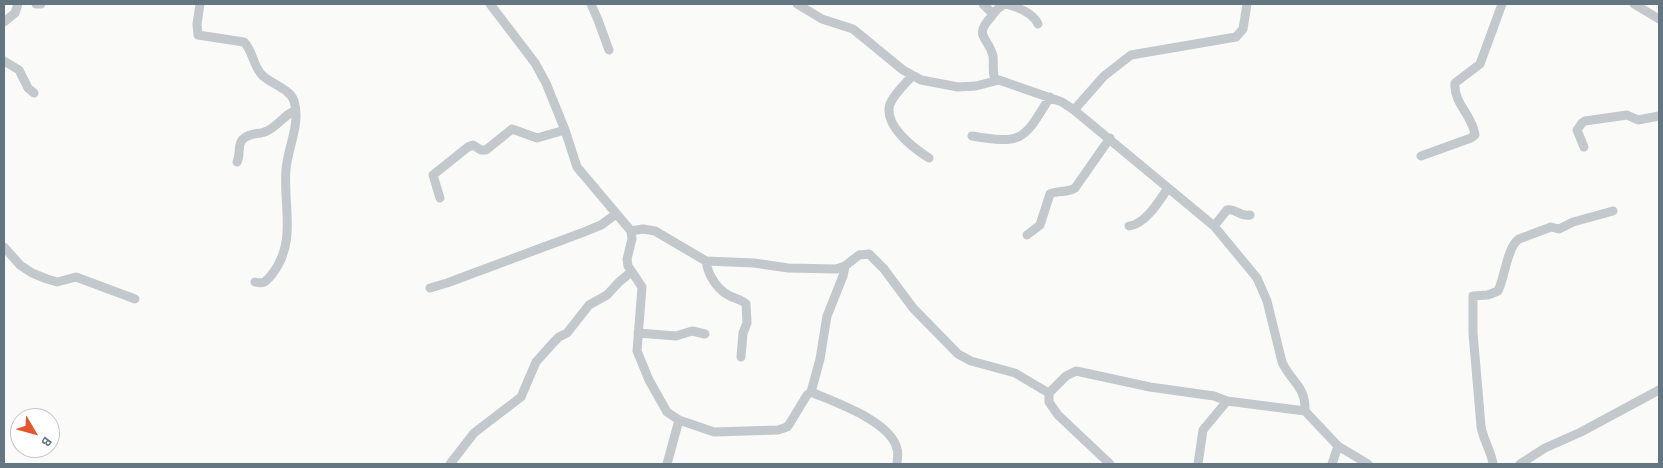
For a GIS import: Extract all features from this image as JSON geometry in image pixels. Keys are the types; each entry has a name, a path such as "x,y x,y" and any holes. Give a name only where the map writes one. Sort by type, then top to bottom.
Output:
{"street":[{"path":"4,22 15,13 18,4"},
{"path":"200,4 197,24 198,35 244,42 248,46 257,70 264,78 293,98 295,126 288,151 286,176 288,218 286,248 280,262 265,282 261,284 255,282"},
{"path":"490,4 535,63 546,83 565,130 577,168 630,231 632,239 627,259 631,272 642,287 638,356 667,412 680,420 714,432 778,430 787,427 806,396 811,392 820,360 827,316 843,276 845,266"},
{"path":"590,4 598,20 608,50"},
{"path":"797,4 822,19 856,31 912,76 921,80 958,87 976,86 995,80 1062,102 1110,138 1214,226 1257,278 1267,301 1282,362 1304,396 1306,402 1305,411"},
{"path":"984,4 993,14"},
{"path":"1074,110 1104,76 1131,55 1236,37 1244,29 1247,4"},
{"path":"1421,156 1475,135 1456,93 1455,83 1480,64 1502,4"},
{"path":"1634,4 1659,19"},
{"path":"995,80 992,56 983,38 982,30 993,14 1003,5 1010,5 1033,17 1038,24"},
{"path":"4,61 19,70 28,88 34,93"},
{"path":"912,76 891,102 890,118 908,144 929,158"},
{"path":"972,136 1002,140 1019,138 1030,129 1050,97"},
{"path":"237,162 240,156 239,145 244,138 248,135 266,132 280,124 288,114 295,111"},
{"path":"1584,146 1577,130 1585,121 1627,116 1638,120 1659,116"},
{"path":"440,198 433,175 468,147 473,145 481,150 486,150 512,129 537,138 565,130"},
{"path":"1027,235 1040,225 1050,194 1074,190 1110,138"},
{"path":"1129,226 1138,224 1151,211 1168,188"},
{"path":"1214,226 1227,210 1232,210 1243,216 1250,215"},
{"path":"1493,464 1490,450 1482,434 1475,359 1472,297 1474,295 1488,295 1498,291 1510,249 1519,239 1551,226 1559,229 1573,222 1613,211"},
{"path":"430,288 576,235 601,225 616,214"},
{"path":"630,231 643,229 656,231 706,261 754,263 805,269 836,269 845,266 859,255 869,254 884,269 913,308 958,354 971,362 1016,374 1048,392"},
{"path":"4,247 20,265 47,280 57,282 76,277 135,299"},
{"path":"706,261 710,277 729,296 746,304 746,323 742,333 741,357"},
{"path":"450,464 474,433 521,397 536,362 559,337 567,333 584,309 606,295 631,272"},
{"path":"638,333 676,336 692,331 705,334"},
{"path":"1048,392 1054,389 1066,376 1076,371 1150,387 1214,396 1227,401 1305,411 1338,446 1368,464"},
{"path":"1520,464 1545,448 1581,432 1659,390"},
{"path":"811,392 860,414 881,428 893,439 898,450 897,464"},
{"path":"1048,392 1049,402 1058,415 1110,464"},
{"path":"1198,464 1203,430 1227,401"},
{"path":"667,464 680,420"},
{"path":"1332,464 1338,446"}]}
